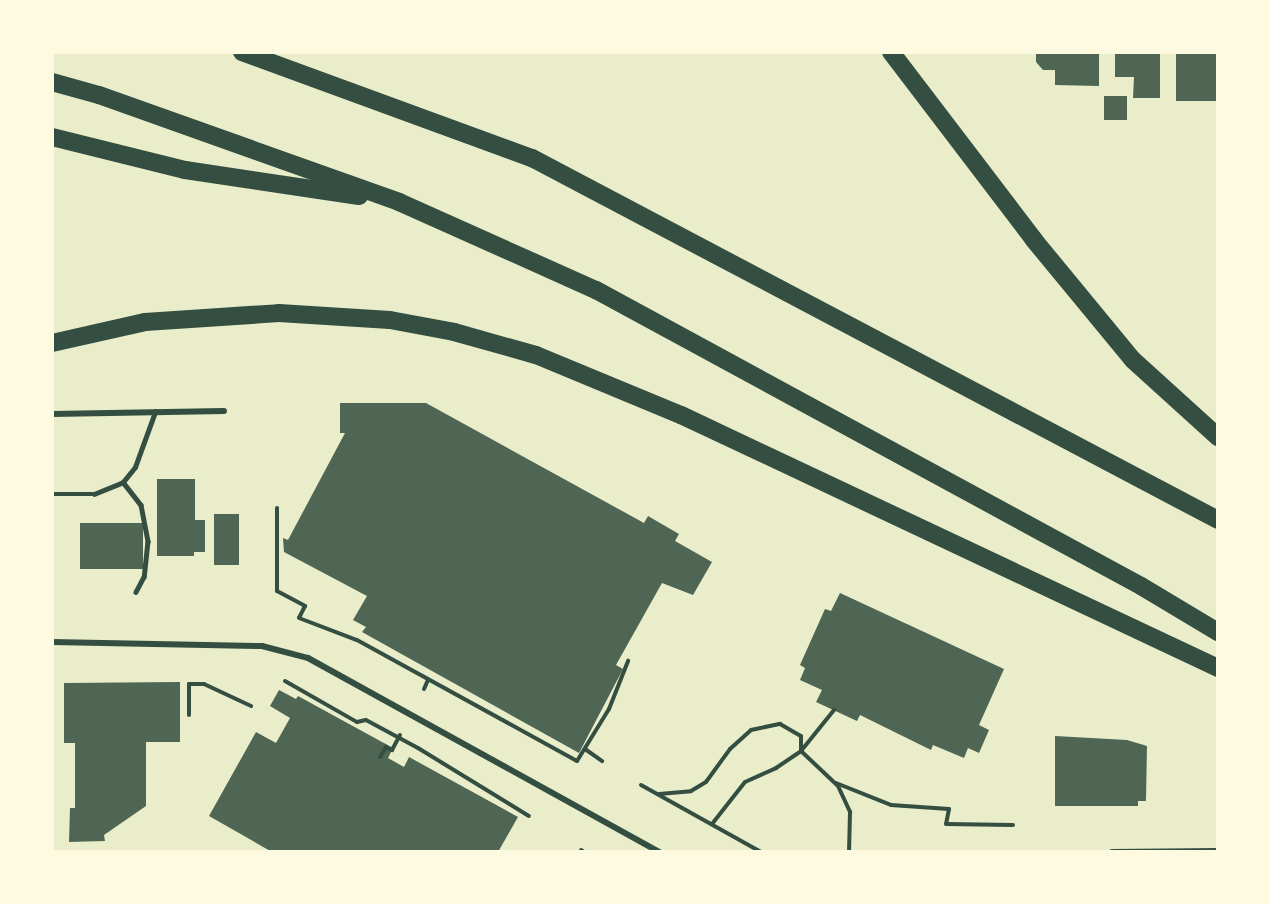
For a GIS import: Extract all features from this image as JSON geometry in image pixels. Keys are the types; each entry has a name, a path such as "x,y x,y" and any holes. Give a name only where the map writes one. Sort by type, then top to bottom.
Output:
{"highway":[{"path":"242,52 532,158 1218,520"},
{"path":"891,52 1034,240 1133,360 1218,437"},
{"path":"52,82 99,95 399,202 596,290 1130,580 1218,632"},
{"path":"52,137 185,170 399,202"},
{"path":"52,344 145,322 279,313 390,320 536,355 681,415 1218,668"}],"street":[{"path":"52,414 224,411"},
{"path":"52,642 262,646 298,654 413,713 660,852"},
{"path":"1112,852 1218,851"}],"lane":[{"path":"52,494 94,494 123,482 143,448 155,412"},
{"path":"123,482 141,505 148,542 144,578 136,592"}],"path":[{"path":"277,508 277,591 305,606 298,618 357,640 577,761 609,709 628,661"},
{"path":"424,689 428,680"},
{"path":"285,681 357,722 366,720 399,737 462,773 464,779 529,816"},
{"path":"189,716 189,684 204,684 251,706"},
{"path":"712,824 745,782 776,768 801,751 834,710"},
{"path":"659,795 692,791 706,782 741,738 762,725 791,727 801,736 801,751 834,782 850,812 849,852"},
{"path":"381,757 386,747 392,750 399,737"},
{"path":"585,749 602,761"},
{"path":"834,782 891,805 949,809 946,824 1013,825"},
{"path":"641,785 761,852"}],"building":[{"path":"1036,52 1099,52 1099,86 1055,85 1055,70 1043,70 1036,62"},
{"path":"1115,52 1160,52 1160,98 1133,98 1134,77 1115,77"},
{"path":"1176,52 1218,52 1218,101 1176,101"},
{"path":"1104,96 1127,96 1127,120 1104,120"},
{"path":"340,403 426,403 644,523 648,516 679,534 675,541 712,562 693,595 662,583 616,665 623,669 579,753 362,632 366,627 353,620 367,596 284,552 283,538 288,540 345,433 340,433"},
{"path":"157,479 195,479 195,520 205,520 205,552 194,552 194,556 157,556"},
{"path":"214,514 239,514 239,565 214,565"},
{"path":"80,523 143,523 143,569 80,569"},
{"path":"840,593 1004,669 979,725 989,730 979,753 968,748 964,758 933,745 931,750 860,715 857,721 816,702 822,690 800,680 805,668 800,665 825,609 831,611"},
{"path":"180,682 180,742 146,742 146,806 104,835 105,841 69,842 70,808 75,808 75,743 64,743 64,683"},
{"path":"279,690 296,699 298,696 393,748 388,758 404,767 409,757 518,817 498,852 272,852 209,816 256,732 276,743 290,718 270,706"},
{"path":"1055,736 1127,740 1147,746 1146,801 1138,801 1138,806 1055,806"}]}
